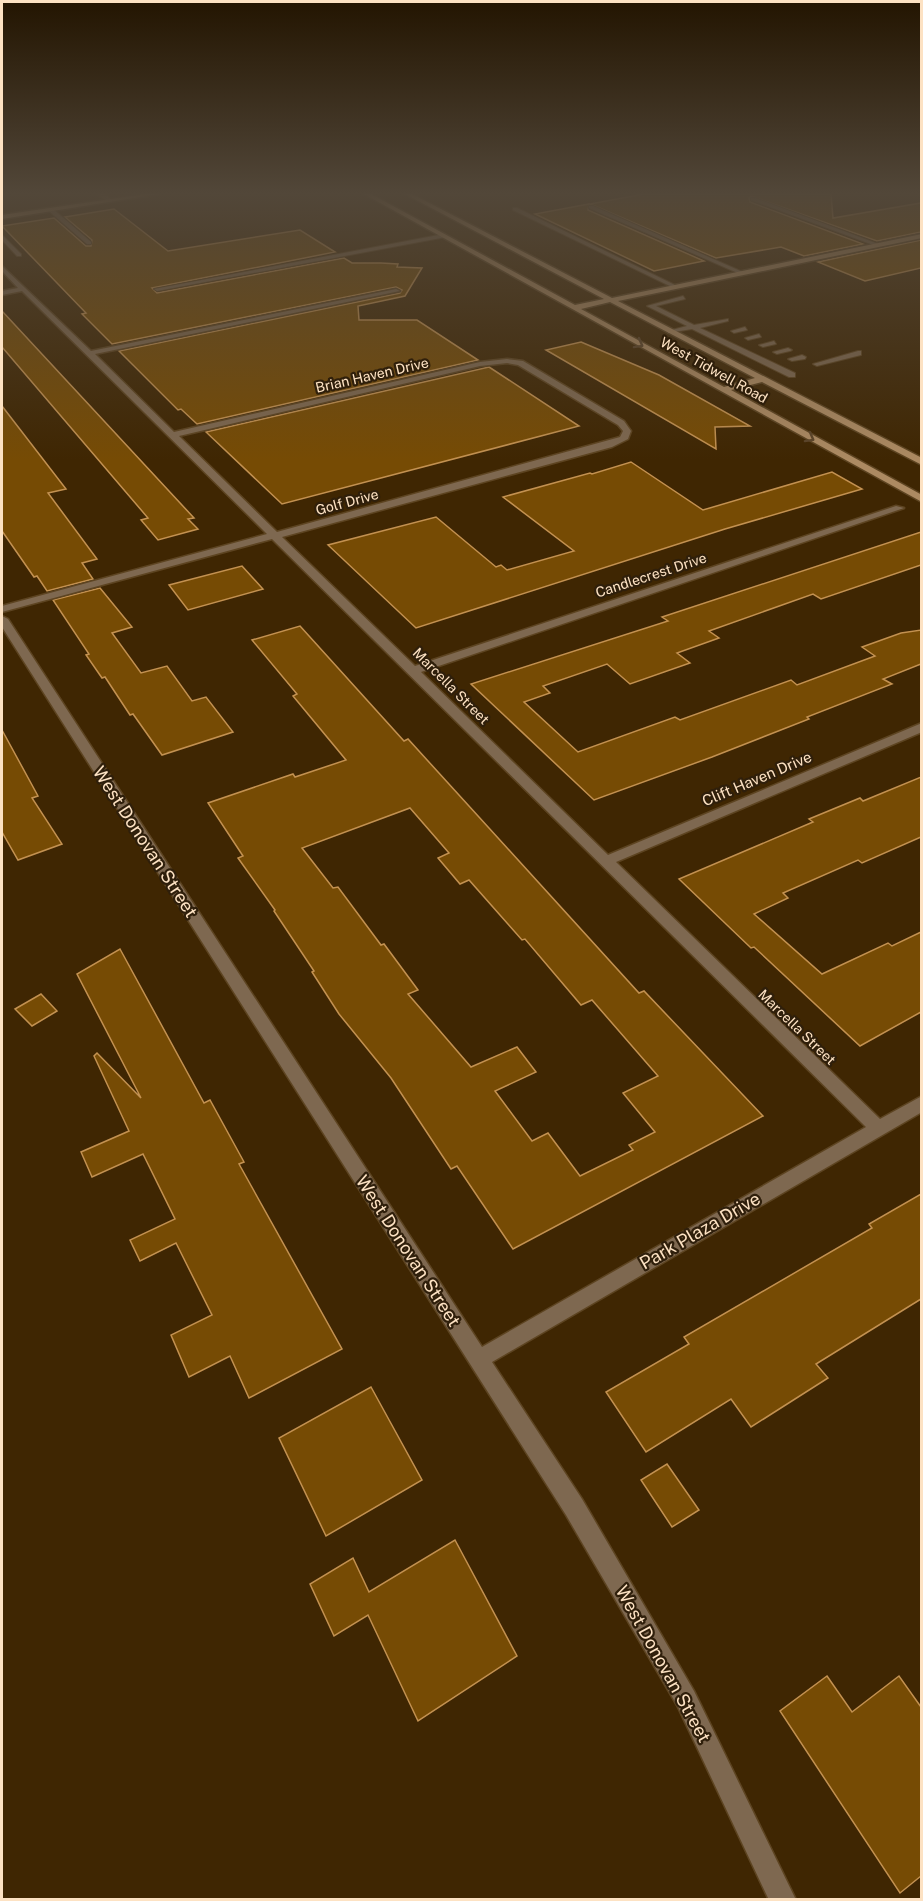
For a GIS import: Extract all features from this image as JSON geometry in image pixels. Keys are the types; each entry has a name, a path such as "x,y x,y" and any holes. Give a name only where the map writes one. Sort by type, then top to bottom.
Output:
{"main road":[{"name":"West Tidwell Road","path":"528,283 921,499"},
{"name":"West Tidwell Road","path":"575,283 921,462"},
{"path":"573,308 696,283"},
{"path":"723,390 762,379"}],"street":[{"name":"Marcella Street","path":"17,283 414,670 878,1128"},
{"path":"2,293 23,289"},
{"path":"90,353 396,291"},
{"name":"Brian Haven Drive","path":"173,435 494,361 520,363 571,393"},
{"name":"Golf Drive","path":"2,609 609,445 624,439 627,431 621,423 571,393"},
{"name":"Candlecrest Drive","path":"414,670 899,508"},
{"name":"West Donovan Street","path":"2,620 574,1508 686,1699 783,1899"},
{"name":"Clift Haven Drive","path":"606,861 921,728"},
{"name":"Park Plaza Drive","path":"478,1360 921,1103"}],"lane":[{"path":"157,290 196,283"},
{"path":"667,283 676,287"},
{"path":"682,298 650,306 692,327 718,335 776,364 792,375"},
{"path":"670,332 726,320"},
{"path":"735,331 745,329"},
{"path":"748,338 759,336"},
{"path":"763,345 774,343"},
{"path":"777,352 788,350"},
{"path":"817,364 858,353"},
{"path":"792,359 802,357"}],"building":[{"path":"57,283 179,283 152,288 157,293 212,283 413,283 405,296 358,306 359,320 417,320 478,360 197,424 181,409 178,410 119,351 400,293 402,290 396,287 112,344 82,314 86,313"},
{"path":"2,311 194,518 188,519 198,529 158,540 141,520 148,518 2,347"},
{"path":"581,342 659,375 750,426 715,427 716,449 546,350"},
{"path":"489,367 579,426 282,504 206,432"},
{"path":"2,406 66,489 48,493 97,559 82,563 93,579 47,591 37,576 34,577 2,531"},
{"path":"631,462 703,510 832,472 862,489 725,529 416,628 328,545 436,517 496,567 501,565 507,570 574,551 503,497"},
{"path":"921,532 921,565 821,599 813,594 709,631 719,638 677,653 690,663 630,684 607,664 543,686 550,693 524,702 578,752 675,717 680,720 791,680 797,685 875,656 862,647 901,633 921,630 921,664 883,679 892,684 712,757 594,800 471,684 668,621 662,617"},
{"path":"242,566 263,589 188,610 169,585"},
{"path":"100,588 132,627 112,633 141,673 167,666 192,701 206,697 233,732 162,755 133,714 130,715 105,677 102,678 53,600"},
{"path":"300,626 404,741 408,739 639,993 644,991 763,1116 513,1249 457,1166 451,1169 391,1078 339,1014 275,910 238,858 243,856 208,803 293,774 295,777 346,760 293,696 297,694 252,640","holes":["410,808 449,853 438,858 460,884 469,880 522,940 525,939 581,1005 592,1000 658,1076 623,1093 655,1132 629,1145 633,1150 580,1176 548,1133 532,1141 495,1091 536,1072 517,1047 471,1067 408,994 418,990 384,944 381,945 338,887 333,888 302,848"]},
{"path":"2,730 38,796 32,798 62,844 18,860 2,832"},
{"path":"921,777 921,837 862,863 858,860 783,893 788,898 754,914 822,974 888,943 892,946 921,932 921,1012 860,1046 754,947 751,948 679,879 813,822 809,819 860,798 863,801"},
{"path":"120,949 204,1103 210,1100 244,1162 239,1164 342,1349 249,1398 230,1356 189,1377 171,1335 212,1315 176,1243 140,1261 130,1240 175,1219 143,1154 92,1177 81,1152 129,1131 94,1056 97,1053 141,1098 77,974"},
{"path":"41,994 57,1011 32,1026 15,1009"},
{"path":"921,1194 921,1299 816,1364 828,1378 751,1427 731,1399 646,1452 606,1392 689,1344 684,1337 872,1228 869,1224"},
{"path":"371,1387 422,1480 326,1536 279,1438"},
{"path":"667,1464 699,1510 672,1527 641,1480"},
{"path":"455,1540 517,1656 418,1721 368,1615 334,1636 310,1584 353,1558 369,1592"},
{"path":"827,1676 852,1712 899,1676 921,1707 921,1876 900,1893 780,1711"}]}
